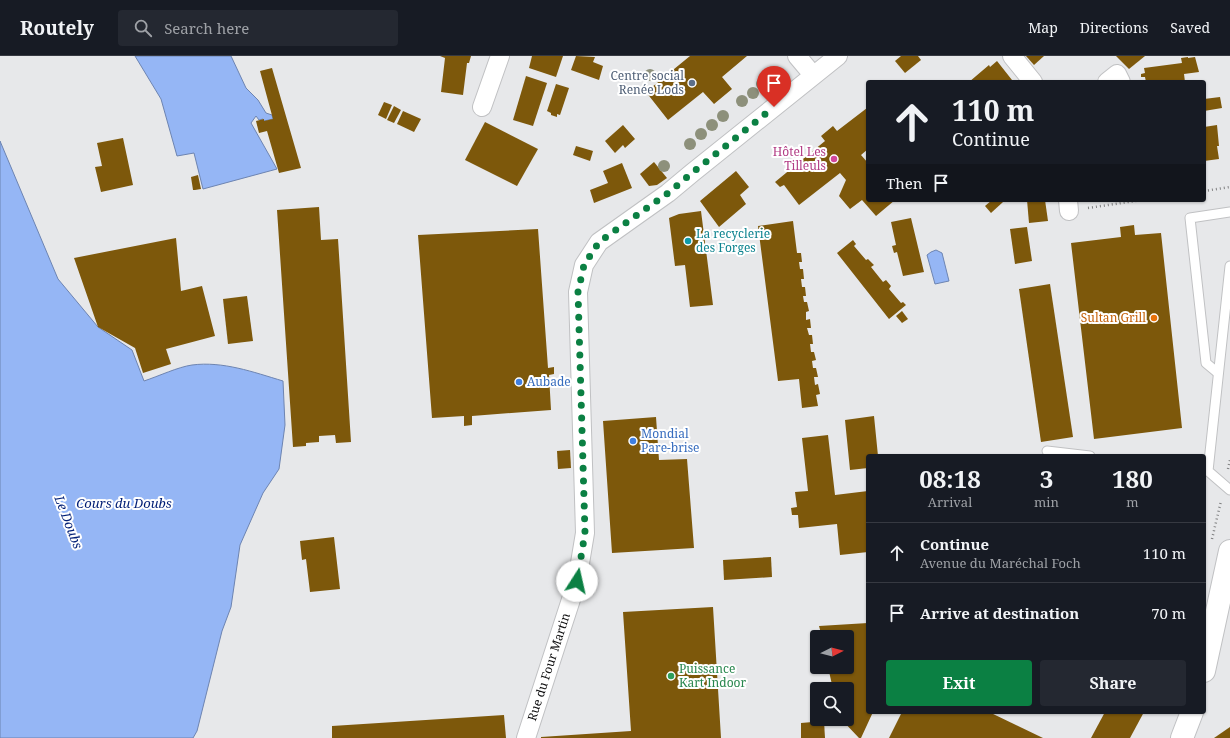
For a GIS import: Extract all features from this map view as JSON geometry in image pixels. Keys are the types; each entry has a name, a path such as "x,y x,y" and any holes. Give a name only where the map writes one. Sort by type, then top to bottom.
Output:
{"street":[{"path":"482,107 500,56"},
{"path":"797,56 813,76 838,56"},
{"path":"1012,56 1031,80"},
{"path":"1110,80 1117,74 1120,80"},
{"name":"Rue du Four Martin","path":"526,738 577,581 585,533 578,292 584,265 599,242 668,193 813,76"},
{"path":"1206,656 1221,546"},
{"path":"1182,738 1191,714"}],"lane":[{"path":"1218,373 1206,363 1190,218 1230,212"},
{"path":"1230,266 1206,471 1230,490"},
{"path":"1048,451 1073,454"}],"path":[{"path":"1206,191 1230,187"},
{"path":"1069,205 1113,202"},
{"path":"1227,474 1230,460"},
{"path":"1221,546 1222,496"}],"water":[{"path":"135,56 231,56 246,88 258,100 266,113 272,115 273,119 264,121 263,119 259,120 256,116 251,123 277,169 203,189 194,153 177,156 161,99"},
{"name":"Cours du Doubs","path":"0,141 58,279 98,327 132,350 144,381 181,368 204,364 238,368 283,381 285,425 279,469 263,493 240,545 231,607 222,631 197,731 193,738 0,738"},
{"path":"936,250 942,253 949,281 935,284 927,255"}],"building":[{"path":"440,56 471,56 469,63 467,63 463,95 441,92 445,58"},
{"path":"532,56 563,56 556,77 529,68"},
{"path":"576,56 595,57 593,62 603,66 599,80 571,70"},
{"name":"Centre social Renée Lods","path":"690,56 747,56 722,77 732,89 714,104 703,92 668,120 646,92"},
{"path":"901,56 918,56 921,60 905,73 895,61"},
{"path":"1026,56 1044,56 1034,65"},
{"path":"1116,56 1145,56 1129,69"},
{"path":"1195,57 1199,72 1184,74 1185,80 1146,80 1145,77 1141,77 1141,74 1145,73 1144,68 1182,63 1181,58"},
{"path":"997,61 1012,80 971,80 989,65 990,67"},
{"path":"272,68 301,168 279,173 267,131 259,133 256,121 273,119 260,71"},
{"path":"526,76 547,83 533,126 513,120"},
{"path":"556,84 569,88 560,115 557,114 557,117 551,115 551,113 547,111"},
{"path":"1220,97 1222,108 1206,111 1206,99"},
{"path":"384,102 392,105 386,119 378,115"},
{"path":"394,106 401,110 394,123 387,120"},
{"name":"Hôtel Les Tilleuls","path":"866,109 866,151 861,155 866,161 866,202 893,202 876,216 862,200 850,209 839,196 846,180 840,173 799,205 784,185 780,187 775,182 825,141 821,136 833,126 837,131"},
{"path":"403,111 421,119 414,132 397,124"},
{"path":"485,122 538,149 517,186 465,160"},
{"path":"623,125 635,139 625,148 623,145 615,153 605,141"},
{"path":"1217,125 1219,146 1217,146 1219,159 1206,161 1206,127"},
{"path":"123,138 133,185 101,192 95,167 102,166 97,143"},
{"path":"576,146 593,151 590,161 573,155"},
{"path":"654,162 667,178 657,185 649,186 640,174"},
{"path":"622,163 632,188 594,203 590,190 608,183 603,171"},
{"path":"736,171 749,187 740,195 746,204 719,227 700,201"},
{"path":"198,175 201,189 193,190 191,177"},
{"path":"990,202 1003,202 991,213 985,206"},
{"path":"1027,202 1045,202 1048,221 1029,223"},
{"path":"319,207 321,240 338,239 351,442 336,443 335,435 319,436 319,442 306,443 306,446 293,447 277,210"},
{"name":"La recyclerie des Forges","path":"701,211 713,305 690,307 685,265 675,266 669,218 679,214"},
{"path":"911,218 924,272 903,276 897,252 894,253 892,246 896,245 891,222"},
{"path":"793,221 797,253 801,253 802,262 799,262 800,269 803,269 804,279 801,279 802,287 805,287 806,296 803,296 804,302 807,302 809,311 806,312 806,320 810,319 811,328 807,328 809,335 812,335 813,344 810,344 811,352 814,352 816,360 812,361 813,368 816,368 818,377 814,377 815,385 818,384 820,394 816,395 818,406 802,408 799,379 778,381 758,226"},
{"path":"1134,225 1135,235 1161,233 1182,428 1094,439 1071,243 1121,237 1120,227"},
{"path":"1027,227 1032,261 1015,264 1010,229"},
{"path":"538,229 548,368 554,367 554,374 549,375 551,410 472,416 472,425 464,426 464,416 432,418 418,235"},
{"path":"176,238 181,291 202,286 215,336 166,349 171,364 143,373 135,348 98,327 74,258"},
{"path":"853,240 856,244 854,246 866,260 868,259 874,265 871,267 883,282 886,280 891,286 889,289 901,303 903,302 906,305 889,319 837,253"},
{"path":"1050,284 1073,437 1041,442 1019,289"},
{"path":"247,296 253,341 228,344 223,299"},
{"path":"902,311 908,319 902,323 896,316"},
{"path":"874,416 878,454 866,454 866,468 850,470 845,420"},
{"path":"656,417 659,460 687,459 694,548 612,553 603,421"},
{"path":"828,435 835,495 866,491 866,552 840,555 837,524 799,528 798,515 792,515 791,508 797,507 795,492 808,491 802,438"},
{"path":"570,450 571,468 558,469 557,451"},
{"path":"334,537 340,589 310,592 306,559 302,560 300,541"},
{"path":"771,557 772,577 724,580 723,560"},
{"path":"713,607 721,738 541,738 631,731 623,612"},
{"path":"866,623 866,714 872,714 861,738 859,738 848,726 854,726 854,682 831,682 830,674 854,674 854,630 820,630 819,626"},
{"path":"901,714 993,714 1043,738 889,738"},
{"path":"1104,714 1143,714 1130,738 1091,738"},
{"path":"504,715 506,738 332,738 332,726"},
{"path":"810,722 810,726 824,726 825,738 801,738 801,723"},
{"path":"1230,727 1230,738 1214,738"}],"place":[{"name":"Centre social Renée Lods","path":"692,83"},
{"name":"Hôtel Les Tilleuls","path":"834,159"},
{"name":"La recyclerie des Forges","path":"688,241"},
{"name":"Sultan Grill","path":"1154,318"},
{"name":"Aubade","path":"519,382"},
{"name":"Mondial Pare-brise","path":"633,441"},
{"name":"Puissance Kart Indoor","path":"671,676"}],"route":[{"path":"577,581 585,533 578,292 584,265 599,242 668,193 774,107"}],"water label":[{"name":"Le Doubs","path":"69,522"}]}
